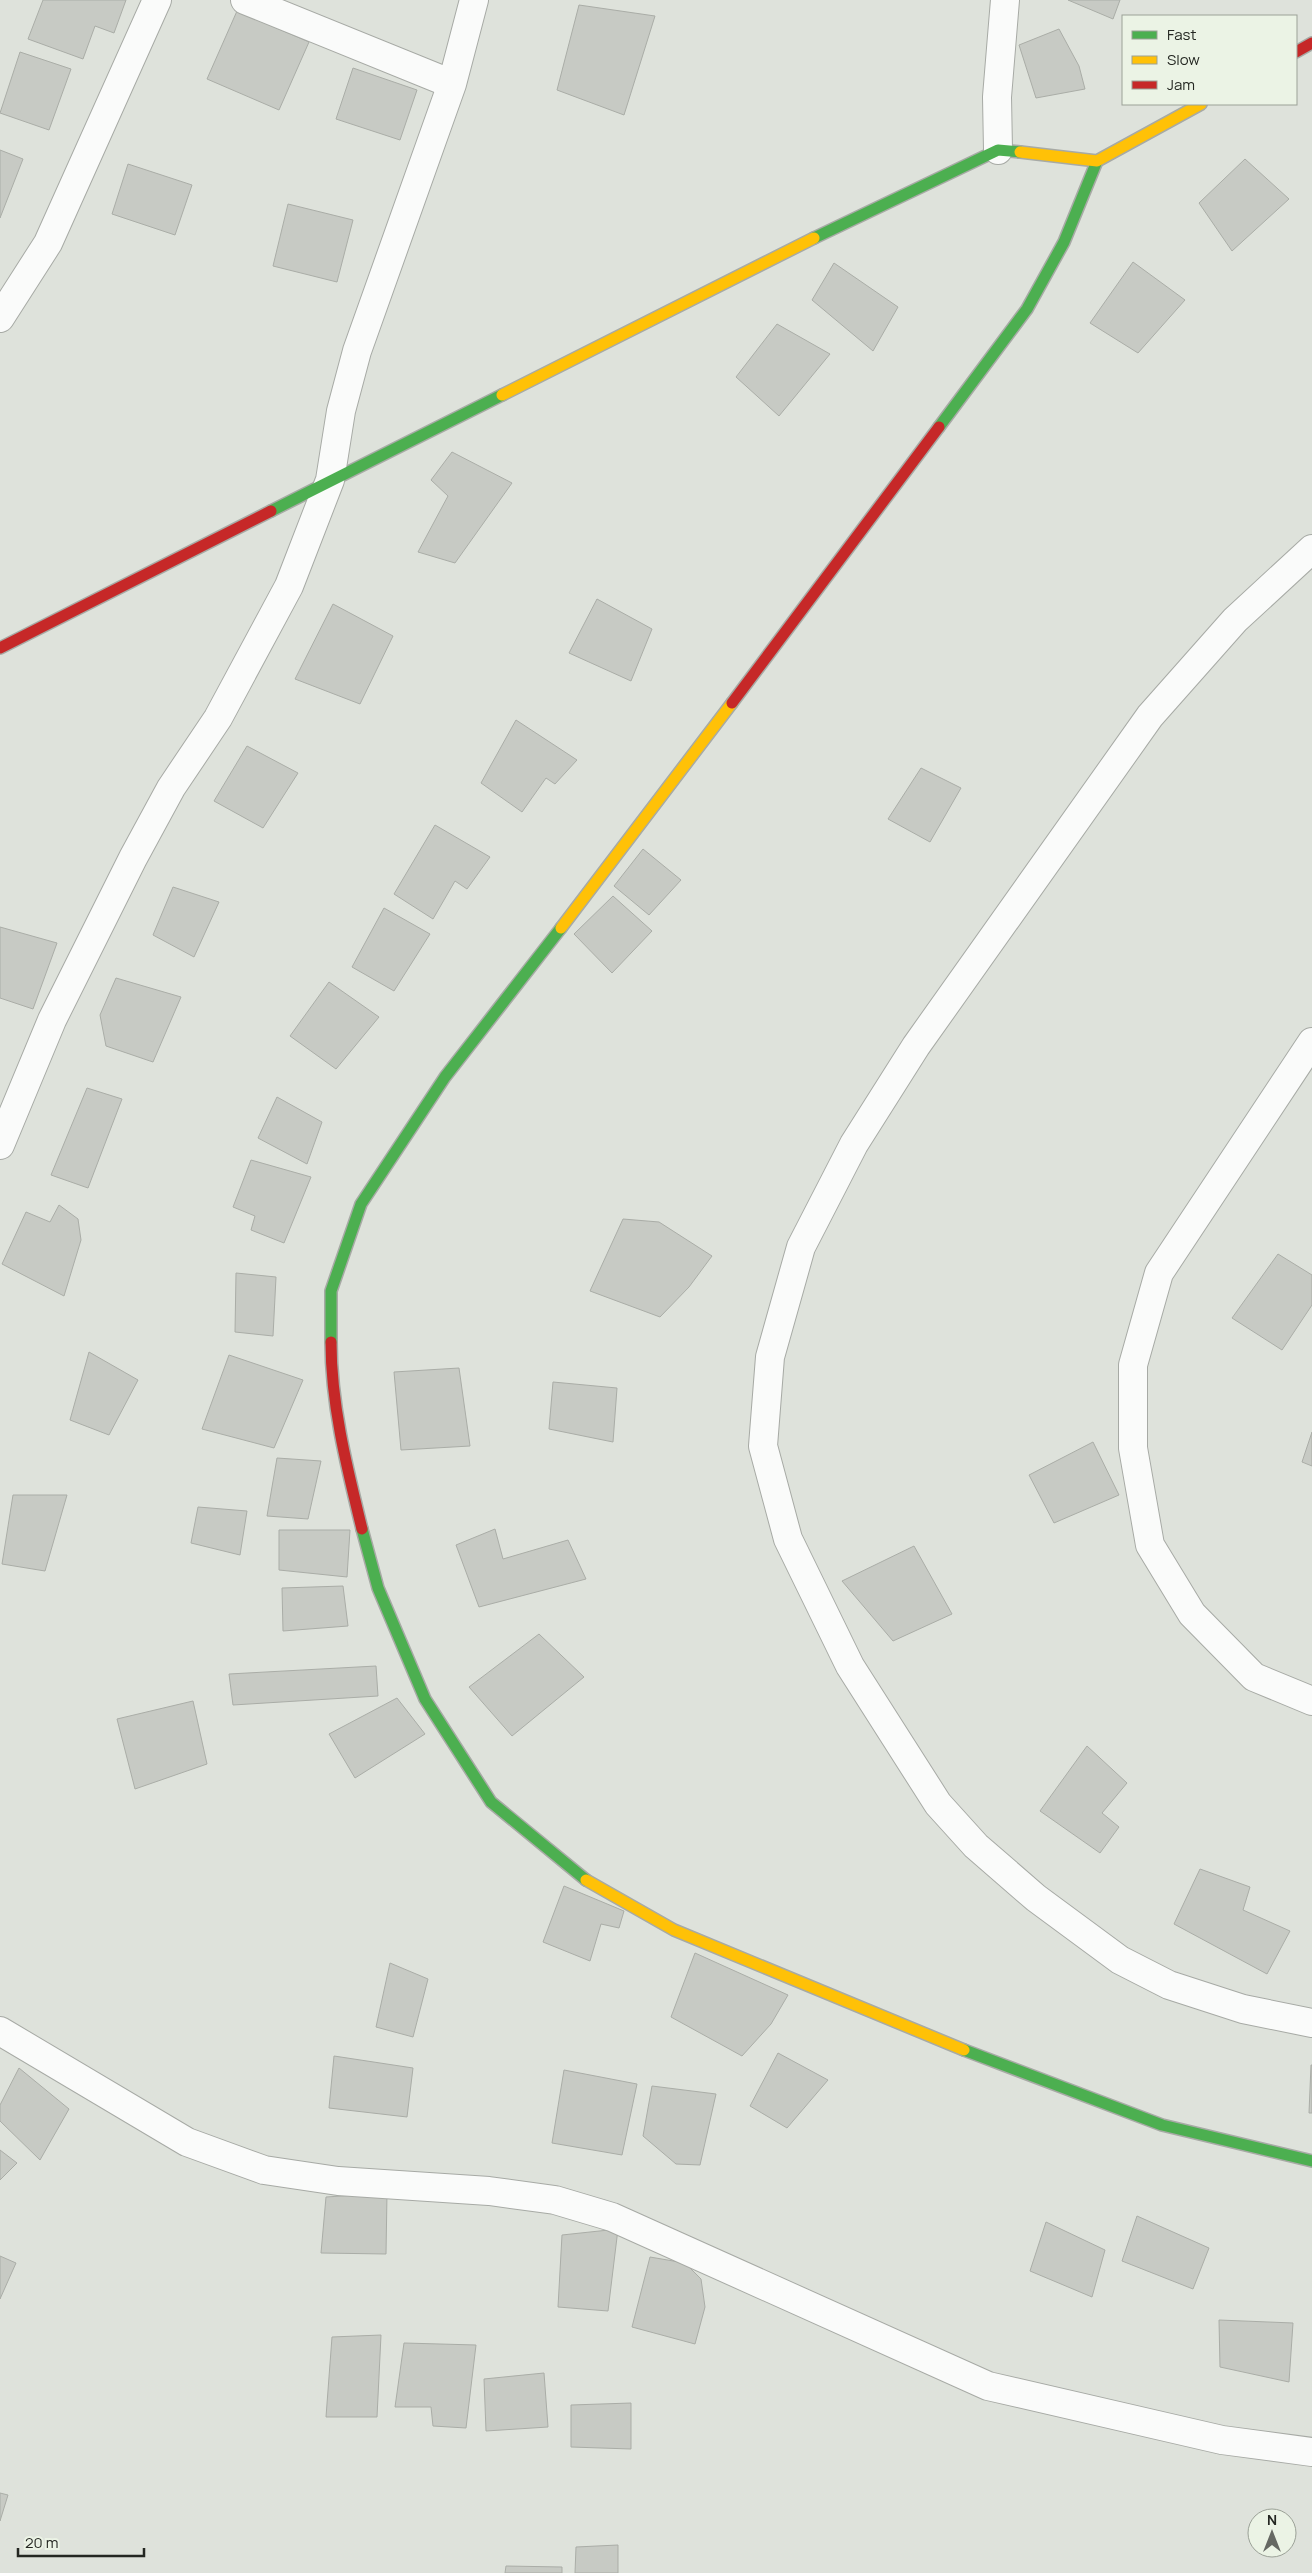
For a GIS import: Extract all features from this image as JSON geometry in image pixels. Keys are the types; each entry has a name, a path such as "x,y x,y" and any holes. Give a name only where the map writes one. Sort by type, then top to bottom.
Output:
{"street":[{"path":"0,318 48,244 157,0"},
{"path":"245,0 452,84"},
{"path":"0,1145 52,1020 133,858 171,788 218,718 289,586 330,480 341,411 357,351 452,84 474,0"},
{"path":"998,150 997,97 1005,0"},
{"path":"1297,51 1312,43"},
{"path":"0,648 787,251 998,150 1097,161 1199,105"},
{"path":"1097,161 1064,242 1027,309 629,840 445,1077 361,1204 331,1291 331,1371 348,1474 378,1588 425,1699 491,1802 583,1878 674,1930 1012,2070 1162,2125 1312,2161"},
{"path":"1312,549 1235,620 1150,716 916,1046 854,1144 801,1247 770,1357 763,1446 788,1540 850,1666 938,1804 976,1846 1036,1898 1120,1960 1169,1985 1243,2009 1312,2023"},
{"path":"1312,1042 1160,1273 1133,1365 1133,1448 1150,1545 1192,1614 1254,1677 1312,1701"},
{"path":"0,2032 187,2142 264,2170 338,2181 489,2191 555,2200 612,2217 988,2386 1222,2440 1312,2452"}],"building":[{"path":"43,0 126,0 114,33 95,26 83,59 28,39"},
{"path":"1068,0 1120,0 1113,19"},
{"path":"579,5 655,16 624,115 557,90"},
{"path":"237,11 309,42 279,110 207,79"},
{"path":"1059,29 1079,66 1085,89 1036,98 1019,45"},
{"path":"20,52 71,69 49,130 0,113"},
{"path":"353,68 417,90 400,140 336,119"},
{"path":"0,150 23,159 0,218"},
{"path":"1245,159 1289,199 1232,251 1199,203"},
{"path":"128,164 192,185 175,235 112,214"},
{"path":"288,204 353,220 337,282 273,266"},
{"path":"1133,262 1185,300 1138,353 1090,323"},
{"path":"834,263 898,307 873,351 812,300"},
{"path":"777,324 830,354 779,416 736,377"},
{"path":"452,452 512,483 455,563 418,552 448,496 431,480"},
{"path":"597,599 652,629 631,681 569,653"},
{"path":"333,604 393,636 360,704 295,679"},
{"path":"516,720 577,760 555,784 546,778 522,812 481,783"},
{"path":"247,746 298,773 263,828 214,801"},
{"path":"921,768 961,788 930,842 888,819"},
{"path":"435,825 490,857 467,889 455,881 433,919 394,894"},
{"path":"643,849 681,880 649,915 614,886"},
{"path":"173,887 219,902 194,957 153,935"},
{"path":"613,896 652,931 612,973 574,934"},
{"path":"384,908 430,934 394,991 352,967"},
{"path":"0,927 57,943 33,1009 0,998"},
{"path":"116,978 181,997 153,1062 106,1046 100,1015"},
{"path":"329,982 379,1017 336,1069 290,1036"},
{"path":"87,1088 122,1099 88,1188 51,1175"},
{"path":"277,1097 322,1122 307,1164 258,1138"},
{"path":"251,1160 311,1177 284,1243 251,1230 255,1216 233,1207"},
{"path":"59,1205 78,1219 81,1240 64,1296 2,1264 26,1212 50,1222"},
{"path":"623,1219 659,1222 712,1256 689,1287 660,1317 590,1291"},
{"path":"1278,1254 1312,1275 1312,1305 1282,1350 1232,1318"},
{"path":"236,1273 276,1277 273,1336 235,1332"},
{"path":"89,1352 138,1380 109,1435 70,1420"},
{"path":"229,1355 303,1380 274,1448 202,1429"},
{"path":"459,1368 470,1446 401,1450 394,1372"},
{"path":"553,1382 617,1388 613,1442 549,1429"},
{"path":"1312,1432 1312,1466 1302,1462"},
{"path":"1093,1442 1119,1495 1054,1523 1029,1475"},
{"path":"277,1458 321,1461 308,1519 267,1516"},
{"path":"13,1495 67,1495 45,1571 2,1564"},
{"path":"198,1507 247,1511 240,1555 191,1543"},
{"path":"495,1529 503,1559 568,1540 586,1579 479,1607 456,1545"},
{"path":"279,1530 350,1530 347,1577 279,1570"},
{"path":"914,1546 952,1614 893,1641 842,1581"},
{"path":"343,1586 348,1626 283,1631 282,1588"},
{"path":"539,1634 584,1677 512,1736 469,1687"},
{"path":"376,1666 378,1696 233,1705 229,1674"},
{"path":"397,1698 425,1734 355,1778 329,1734"},
{"path":"193,1701 207,1764 135,1789 117,1719"},
{"path":"1087,1746 1127,1783 1102,1813 1119,1827 1100,1853 1040,1811"},
{"path":"1200,1869 1250,1887 1243,1910 1290,1931 1267,1974 1174,1924"},
{"path":"564,1886 624,1911 619,1928 601,1924 590,1961 543,1942"},
{"path":"695,1953 788,1995 771,2024 742,2056 671,2017"},
{"path":"390,1963 428,1979 413,2037 376,2027"},
{"path":"778,2053 828,2080 787,2128 750,2106"},
{"path":"334,2056 413,2068 407,2117 329,2108"},
{"path":"1311,2065 1312,2113 1309,2113"},
{"path":"19,2068 69,2109 40,2160 0,2121 0,2105"},
{"path":"564,2070 637,2084 622,2155 552,2143"},
{"path":"652,2086 716,2094 700,2165 676,2164 643,2136"},
{"path":"0,2150 17,2163 0,2180"},
{"path":"387,2193 386,2254 321,2253 326,2197"},
{"path":"1137,2216 1209,2248 1193,2289 1122,2261"},
{"path":"1046,2222 1105,2250 1092,2297 1030,2271"},
{"path":"618,2229 608,2311 558,2307 562,2235"},
{"path":"0,2256 16,2263 0,2299"},
{"path":"650,2257 685,2263 701,2279 705,2307 695,2344 632,2327"},
{"path":"1219,2320 1293,2323 1289,2382 1220,2367"},
{"path":"381,2335 377,2417 326,2417 332,2337"},
{"path":"404,2343 476,2345 466,2428 433,2426 431,2407 395,2407"},
{"path":"544,2373 548,2427 486,2431 484,2379"},
{"path":"631,2403 631,2449 571,2447 571,2405"},
{"path":"0,2493 8,2495 0,2521"},
{"path":"618,2545 618,2573 575,2573 576,2547"},
{"path":"506,2566 562,2567 562,2573 505,2573"}],"traffic: fast":[{"path":"814,238 998,150 1020,152"},
{"path":"939,427 1027,309 1064,242 1097,161"},
{"path":"271,511 502,395"},
{"path":"331,1342 331,1291 361,1204 445,1077 561,928"},
{"path":"362,1529 378,1588 425,1699 491,1802 586,1880"},
{"path":"964,2050 1162,2125 1312,2161"}],"traffic: slow":[{"path":"1020,152 1097,161 1199,105"},
{"path":"502,395 814,238"},
{"path":"561,928 732,703"},
{"path":"586,1880 674,1930 964,2050"}],"traffic: jam":[{"path":"1297,51 1312,43"},
{"path":"732,703 939,427"},
{"path":"0,648 271,511"},
{"path":"331,1342 337,1413 362,1529"}]}
